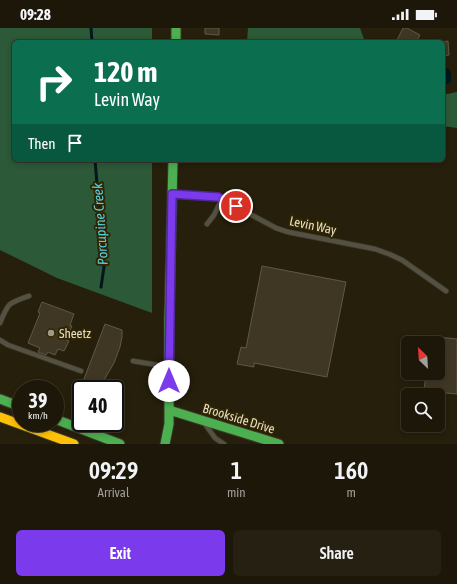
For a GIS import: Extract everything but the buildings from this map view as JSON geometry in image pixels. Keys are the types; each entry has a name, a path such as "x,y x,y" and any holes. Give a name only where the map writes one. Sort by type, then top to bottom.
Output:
{"main road":[{"path":"176,28 176,40"},
{"path":"165,444 168,432 169,410 172,162"},
{"path":"0,399 12,403"},
{"name":"Brookside Drive","path":"169,410 279,444"},
{"path":"0,417 74,444"},
{"path":"90,432 120,444"}],"lane":[{"name":"Levin Way","path":"172,194 210,196 222,199 276,228 288,232 375,249 402,260 446,291"},
{"path":"207,224 214,215 222,199"},
{"path":"0,323 7,306 15,300 29,296"},
{"path":"0,340 8,345 81,371"},
{"path":"133,361 169,367"},
{"path":"202,420 215,438 224,444"}],"green space":[{"path":"0,28 152,28 152,40 12,40 12,162 152,162 152,313 57,278 0,250"},
{"path":"248,28 360,28 364,40 247,40"},
{"path":"457,92 457,128 445,126 445,93"}],"shaded area":[{"path":"445,69 449,69 451,73 451,81 448,84 445,83"}],"waterway":[{"name":"Porcupine Creek","path":"91,28 92,40"},
{"name":"Porcupine Creek","path":"95,162 104,267 101,287"}],"traffic: fast":[{"path":"176,28 176,40"},
{"path":"165,444 169,424 169,321 173,162"},
{"path":"0,399 12,404"},
{"path":"169,410 279,444"},
{"path":"64,422 120,444"}],"traffic: slow":[{"path":"0,417 74,444"}],"place":[{"name":"Sheetz","path":"51,333"}],"route":[{"path":"169,381 172,194 218,197 236,206"}]}
